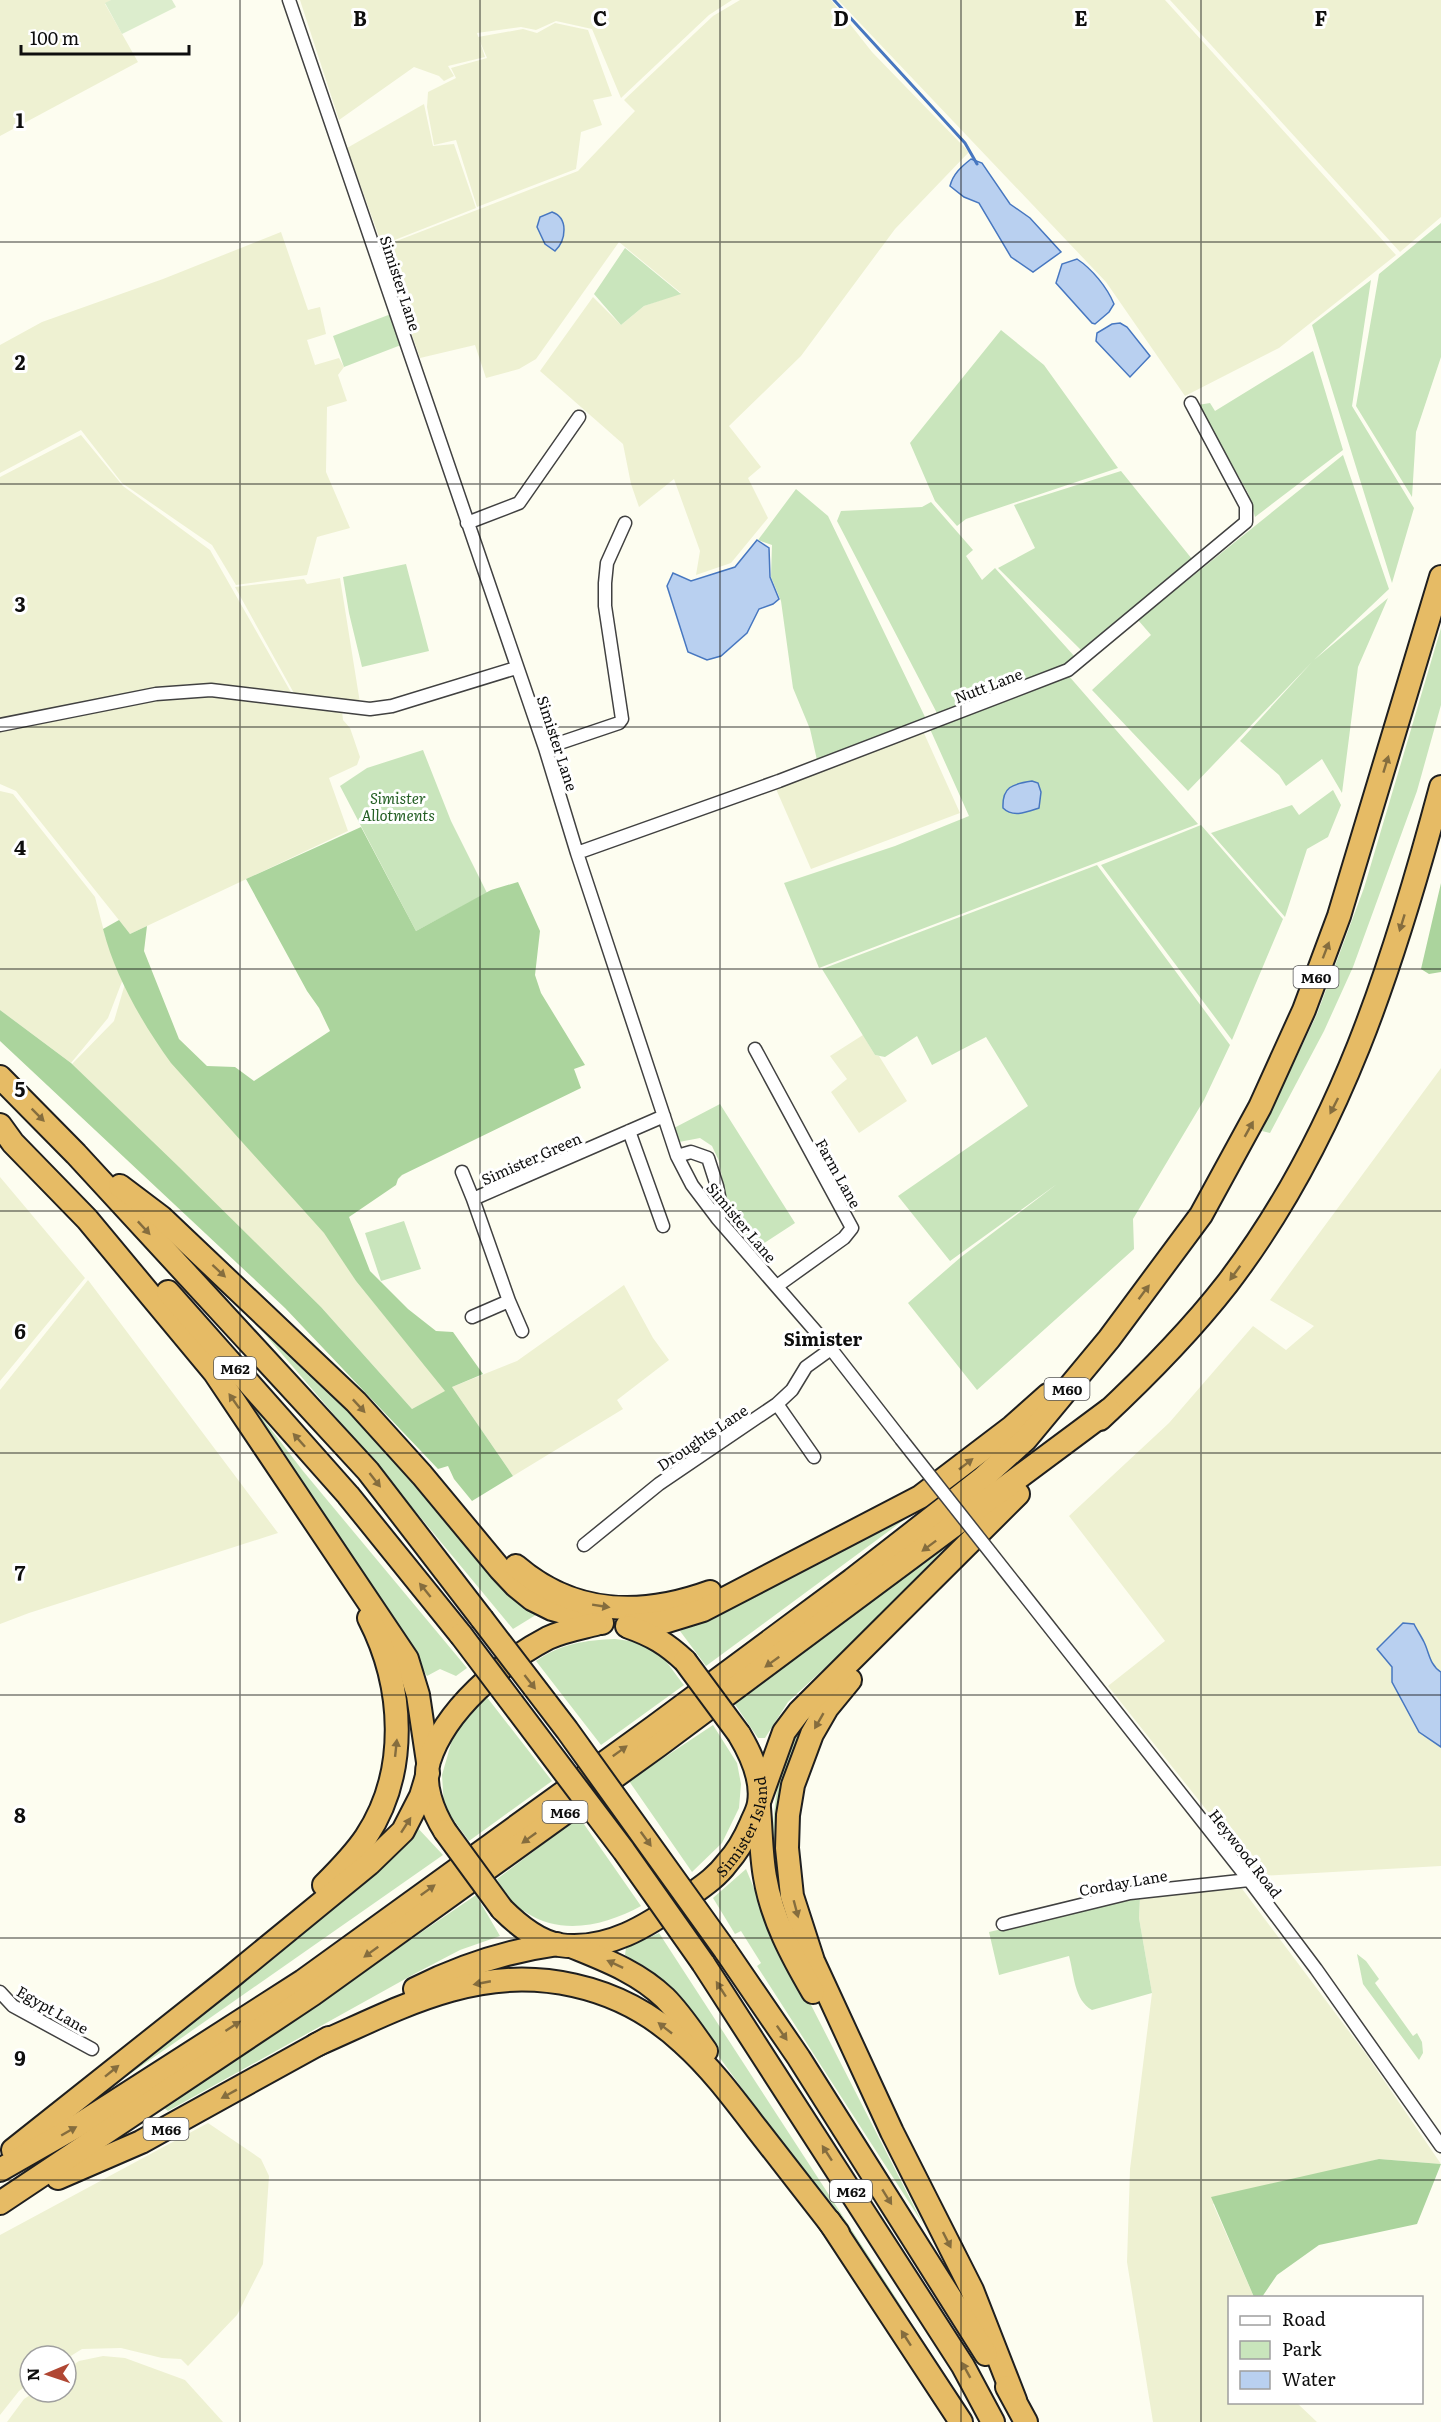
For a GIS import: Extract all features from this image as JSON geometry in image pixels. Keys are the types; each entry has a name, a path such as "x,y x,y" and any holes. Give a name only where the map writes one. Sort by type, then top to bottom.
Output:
{"highway":[{"name":"M60","path":"1026,1439 1109,1339 1201,1215 1260,1107 1304,1010 1339,916 1441,577"},
{"name":"M60","path":"1109,1410 1172,1348 1208,1308 1255,1245 1292,1186 1339,1095 1382,989 1441,787"},
{"name":"M62","path":"0,1077 76,1154 368,1471 482,1619 567,1730 725,1950 799,2058 1015,2400"},
{"name":"M62","path":"0,1109 63,1174 348,1495 462,1635 704,1963 963,2366 993,2422"},
{"path":"0,1125 13,1143 87,1219 215,1373 407,1659 418,1695 432,1806 445,1831 502,1909 516,1923 535,1935 633,1974 666,1999 838,2233 961,2422"},
{"path":"76,1154 170,1225 356,1402 422,1475 516,1586 532,1599 552,1608 602,1623"},
{"path":"627,1626 673,1620 703,1610 920,1497 960,1469 1012,1427 1109,1339"},
{"path":"892,2132 788,1948 772,1907 764,1876 759,1802 784,1732 799,1712 963,1547 1109,1410"},
{"name":"M66","path":"5,2200 313,1995 715,1704 1109,1410"},
{"name":"M66","path":"0,2170 77,2126 303,1981 654,1727 852,1580 983,1478 1026,1439"},
{"path":"422,1475 501,1554 531,1579 569,1598 611,1607 632,1608 673,1604 713,1590 788,1556 863,1528"},
{"path":"0,2160 231,1977 343,1866 366,1837 380,1811 394,1763 397,1713 394,1690 372,1623 330,1542"},
{"path":"963,1547 826,1708 802,1755 793,1785 788,1815 788,1871 799,1921 818,1972 892,2132 972,2290 1015,2400 1026,2422"},
{"name":"Simister Island","path":"231,1977 393,1843 412,1815 440,1736 455,1714 484,1683 528,1650 570,1629 602,1623 627,1626 652,1635 668,1645 685,1661 739,1734 755,1764 759,1802 744,1840 728,1863 712,1879 649,1924 635,1931 606,1941 521,1949 486,1958 437,1978 386,2004 316,2045"},
{"path":"316,2045 422,2000 452,1989 487,1982 552,1980 604,1993 635,2008 684,2043 727,2090 838,2233"},
{"name":"M66","path":"5,2200 141,2142 316,2045"}],"street":[{"name":"Simister Lane","path":"289,0 545,748 577,853 677,1156 692,1185 717,1218 831,1349 901,1438"},
{"name":"Nutt Lane","path":"577,853 779,781 1068,670 1246,522 1246,506 1191,404"},
{"path":"468,523 519,503 579,417"},
{"path":"545,748 619,723 622,719 605,606 605,583 607,563 625,523"},
{"path":"0,724 156,694 211,690 370,709 392,706 516,668"},
{"name":"Farm Lane","path":"755,1049 852,1228 844,1238 777,1286"},
{"name":"Simister Green","path":"522,1331 473,1199 664,1116"},
{"path":"629,1131 663,1226"},
{"path":"677,1156 691,1152 708,1158 722,1212 717,1218"},
{"path":"462,1172 473,1199"},
{"path":"472,1317 509,1301"},
{"name":"Droughts Lane","path":"584,1545 659,1484 777,1404 792,1390 806,1367 831,1349"},
{"path":"777,1404 814,1457"},
{"name":"Heywood Road","path":"901,1438 1250,1880 1441,2146"},
{"name":"Corday Lane","path":"1004,1924 1130,1893 1250,1880"},
{"name":"Egypt Lane","path":"0,1992 13,2006 92,2049"}],"green space":[{"path":"0,0 111,0 105,4 138,62 0,136"},
{"path":"111,0 172,0 176,7 122,34 105,3"},
{"path":"300,0 732,0 709,15 621,98 592,29 556,21 536,30 521,27 477,33 485,57 448,66 454,76 444,81 439,76 414,67 339,120"},
{"path":"740,0 831,0 872,52 969,152 895,229 801,356 729,426 761,467 748,478 768,518 731,563 696,575 700,551 674,479 639,507 631,484 623,444 540,371 593,297 621,325 644,306 681,293 619,242 536,359 519,369 486,378 475,345 420,358 381,247 578,171 635,111 624,100 713,16"},
{"path":"838,0 1165,0 1396,255 1279,348 1185,396 1106,282"},
{"path":"1170,0 1441,0 1441,217 1400,252"},
{"path":"555,23 588,30 612,96 593,100 602,125 581,132 576,169 477,207 456,140 434,145 427,107 428,92 456,78 451,68 487,58 478,37 523,29 537,33"},
{"path":"424,104 433,146 454,144 476,208 382,245 347,148"},
{"path":"1441,223 1441,357 1416,432 1412,497 1356,406 1379,274"},
{"path":"281,232 308,310 320,307 326,334 307,340 315,365 339,358 344,367 338,375 347,401 327,407 326,472 350,528 317,537 307,575 236,585 212,545 122,483 81,430 0,473 0,345 42,322 163,279"},
{"path":"625,248 681,294 644,306 621,325 594,294"},
{"path":"1371,280 1352,406 1414,508 1392,583 1312,325"},
{"path":"391,314 401,345 344,367 333,336"},
{"path":"1001,330 1044,365 1118,468 966,519 957,526 935,501 910,443"},
{"path":"1313,351 1343,450 1255,517 1248,493 1198,405 1210,403 1215,411"},
{"path":"81,435 123,486 210,550 292,694 188,684 0,718 0,477"},
{"path":"1343,455 1389,589 1314,660 1388,598 1358,667 1342,793 1322,759 1286,786 1279,775 1240,741 1312,662 1188,791 1092,690 1151,635 1138,620"},
{"path":"1121,471 1192,559 1081,650 998,568 1035,548 1014,505"},
{"path":"796,489 828,516 926,719 817,760 810,729 793,688 781,601 771,577 772,545 758,540"},
{"path":"931,502 973,550 966,556 982,580 995,568 1075,657 1054,671 939,717 837,521 841,511 922,507"},
{"path":"406,564 429,651 362,667 343,577"},
{"path":"340,578 360,703 295,695 235,587 304,579 307,584"},
{"path":"1441,628 1441,705 1417,791 1353,967 1324,1031 1270,1133 1262,1131 1317,1014 1364,888"},
{"path":"1068,675 1198,824 819,968 784,883 895,846 969,816 930,729"},
{"path":"183,694 221,694 342,711 343,720 350,728 360,757 357,765 329,778 348,831 130,934 16,791 0,784 0,726"},
{"path":"923,731 960,813 811,869 776,789"},
{"name":"Simister Allotments","path":"423,750 451,821 487,893 416,931 340,786 367,768"},
{"path":"1333,790 1341,805 1328,837 1307,849 1285,917 1211,833 1292,805 1299,815"},
{"path":"0,791 13,794 95,897 106,939 123,979 108,1018 71,1063 0,1010"},
{"path":"1201,825 1283,919 1232,1040 1101,865"},
{"path":"361,827 416,931 491,890 518,882 540,931 535,975 541,993 585,1065 574,1069 581,1088 402,1175 396,1185 349,1217 370,1271 408,1309 436,1331 453,1332 483,1374 452,1387 513,1476 472,1501 454,1479 448,1466 438,1469 285,1308 0,1041 0,1010 71,1063 179,1167 321,1307 412,1409 445,1391 356,1281 324,1233 171,1063 150,1032 122,982 103,929 119,920 130,934 147,926 144,951 179,1039 207,1066 235,1067 254,1081 330,1031 246,879"},
{"path":"1097,865 1230,1045 1204,1100 1133,1219 1134,1249 977,1390 908,1303 961,1257 1057,1184 950,1261 898,1196 1028,1106 986,1037 932,1065 917,1036 885,1057 875,1055 822,969"},
{"path":"1441,883 1441,972 1429,974 1421,969"},
{"path":"127,977 329,1236 356,1281 446,1391 412,1409 321,1307 72,1064 114,1021"},
{"path":"863,1035 907,1101 859,1133 831,1092 847,1079 830,1056"},
{"path":"1441,1068 1441,1866 1259,1876 1108,1686 1165,1641 1069,1516 1169,1423 1253,1326 1286,1350 1314,1326 1270,1300"},
{"path":"720,1104 795,1223 755,1249 736,1227 728,1211 719,1161 712,1146 700,1138 679,1142 674,1128"},
{"path":"0,1177 85,1278 0,1381"},
{"path":"404,1221 421,1269 381,1281 365,1233"},
{"path":"88,1280 278,1533 0,1624 0,1390"},
{"path":"624,1285 653,1338 669,1360 617,1400 623,1409 513,1476 452,1387 517,1361"},
{"path":"256,1314 539,1613 513,1629 251,1318"},
{"path":"250,1402 303,1471 467,1668 456,1676 440,1669 427,1676"},
{"path":"935,1497 706,1666 680,1631 860,1539"},
{"path":"948,1545 854,1641 788,1702 765,1738 758,1738 734,1703"},
{"path":"615,1639 641,1644 656,1651 684,1685 601,1745 536,1661 545,1655 574,1644"},
{"path":"486,1696 552,1781 469,1841 444,1807 442,1775 452,1740 466,1717"},
{"path":"813,1712 788,1770 789,1925 779,1895 773,1860 775,1803 788,1747 797,1730"},
{"path":"713,1725 737,1763 741,1784 739,1808 722,1843 692,1872 629,1781"},
{"path":"579,1817 641,1906 599,1923 570,1926 541,1920 511,1903 497,1879"},
{"path":"414,1824 443,1855 97,2097"},
{"path":"746,1869 765,1915 923,2224 757,1966 761,1963 741,1931 735,1934 713,1898"},
{"path":"1240,1886 1366,2054 1441,2164 1379,2159 1213,2204 1254,2296 1228,2296 1228,2404 1298,2404 1317,2422 1153,2422 1127,2262 1130,2169 1152,1993 1139,1918 1140,1897"},
{"path":"476,1895 500,1936 460,1950 168,2111 164,2108"},
{"path":"1140,1897 1139,1918 1152,1993 1092,2010 1086,2006 1078,1993 1069,1956 999,1975 989,1932"},
{"path":"659,1933 907,2315 666,1984 644,1966 625,1955 626,1948"},
{"path":"1357,1954 1366,1961 1379,1979 1375,1983 1413,2036 1417,2033 1422,2042 1423,2053 1419,2060 1363,1984"},
{"path":"208,2123 261,2159 269,2176 263,2264 237,2315 188,2366 181,2359 162,2358 121,2348 82,2349 78,2352 78,2344 18,2344 18,2392 0,2415 0,2235"},
{"path":"1379,2159 1441,2164 1417,2224 1319,2245 1277,2275 1263,2296 1254,2296 1211,2197"},
{"path":"103,2356 125,2358 185,2380 223,2422 7,2422 20,2404 78,2404 79,2361"}],"water":[{"path":"971,159 982,163 1010,204 1030,218 1061,252 1033,272 1011,257 979,203 964,197 950,186 958,171"},
{"path":"552,212 561,219 564,230 562,241 555,251 545,244 537,227 540,217"},
{"path":"1077,259 1098,279 1114,304 1109,312 1095,324 1056,283 1062,264"},
{"path":"1120,323 1127,327 1150,356 1130,377 1096,341 1097,333 1112,324"},
{"path":"757,540 769,548 770,577 779,599 759,609 747,633 721,656 707,660 688,652 667,586 673,573 691,581 735,567"},
{"path":"1032,781 1038,783 1041,792 1039,808 1011,813 1003,808 1006,791 1014,785"},
{"path":"1403,1623 1414,1624 1432,1663 1441,1672 1441,1747 1419,1732 1392,1682 1392,1667 1377,1649"}],"waterway":[{"path":"834,0 965,143 977,164"}],"district":[{"name":"Simister","path":"823,1338"}]}
